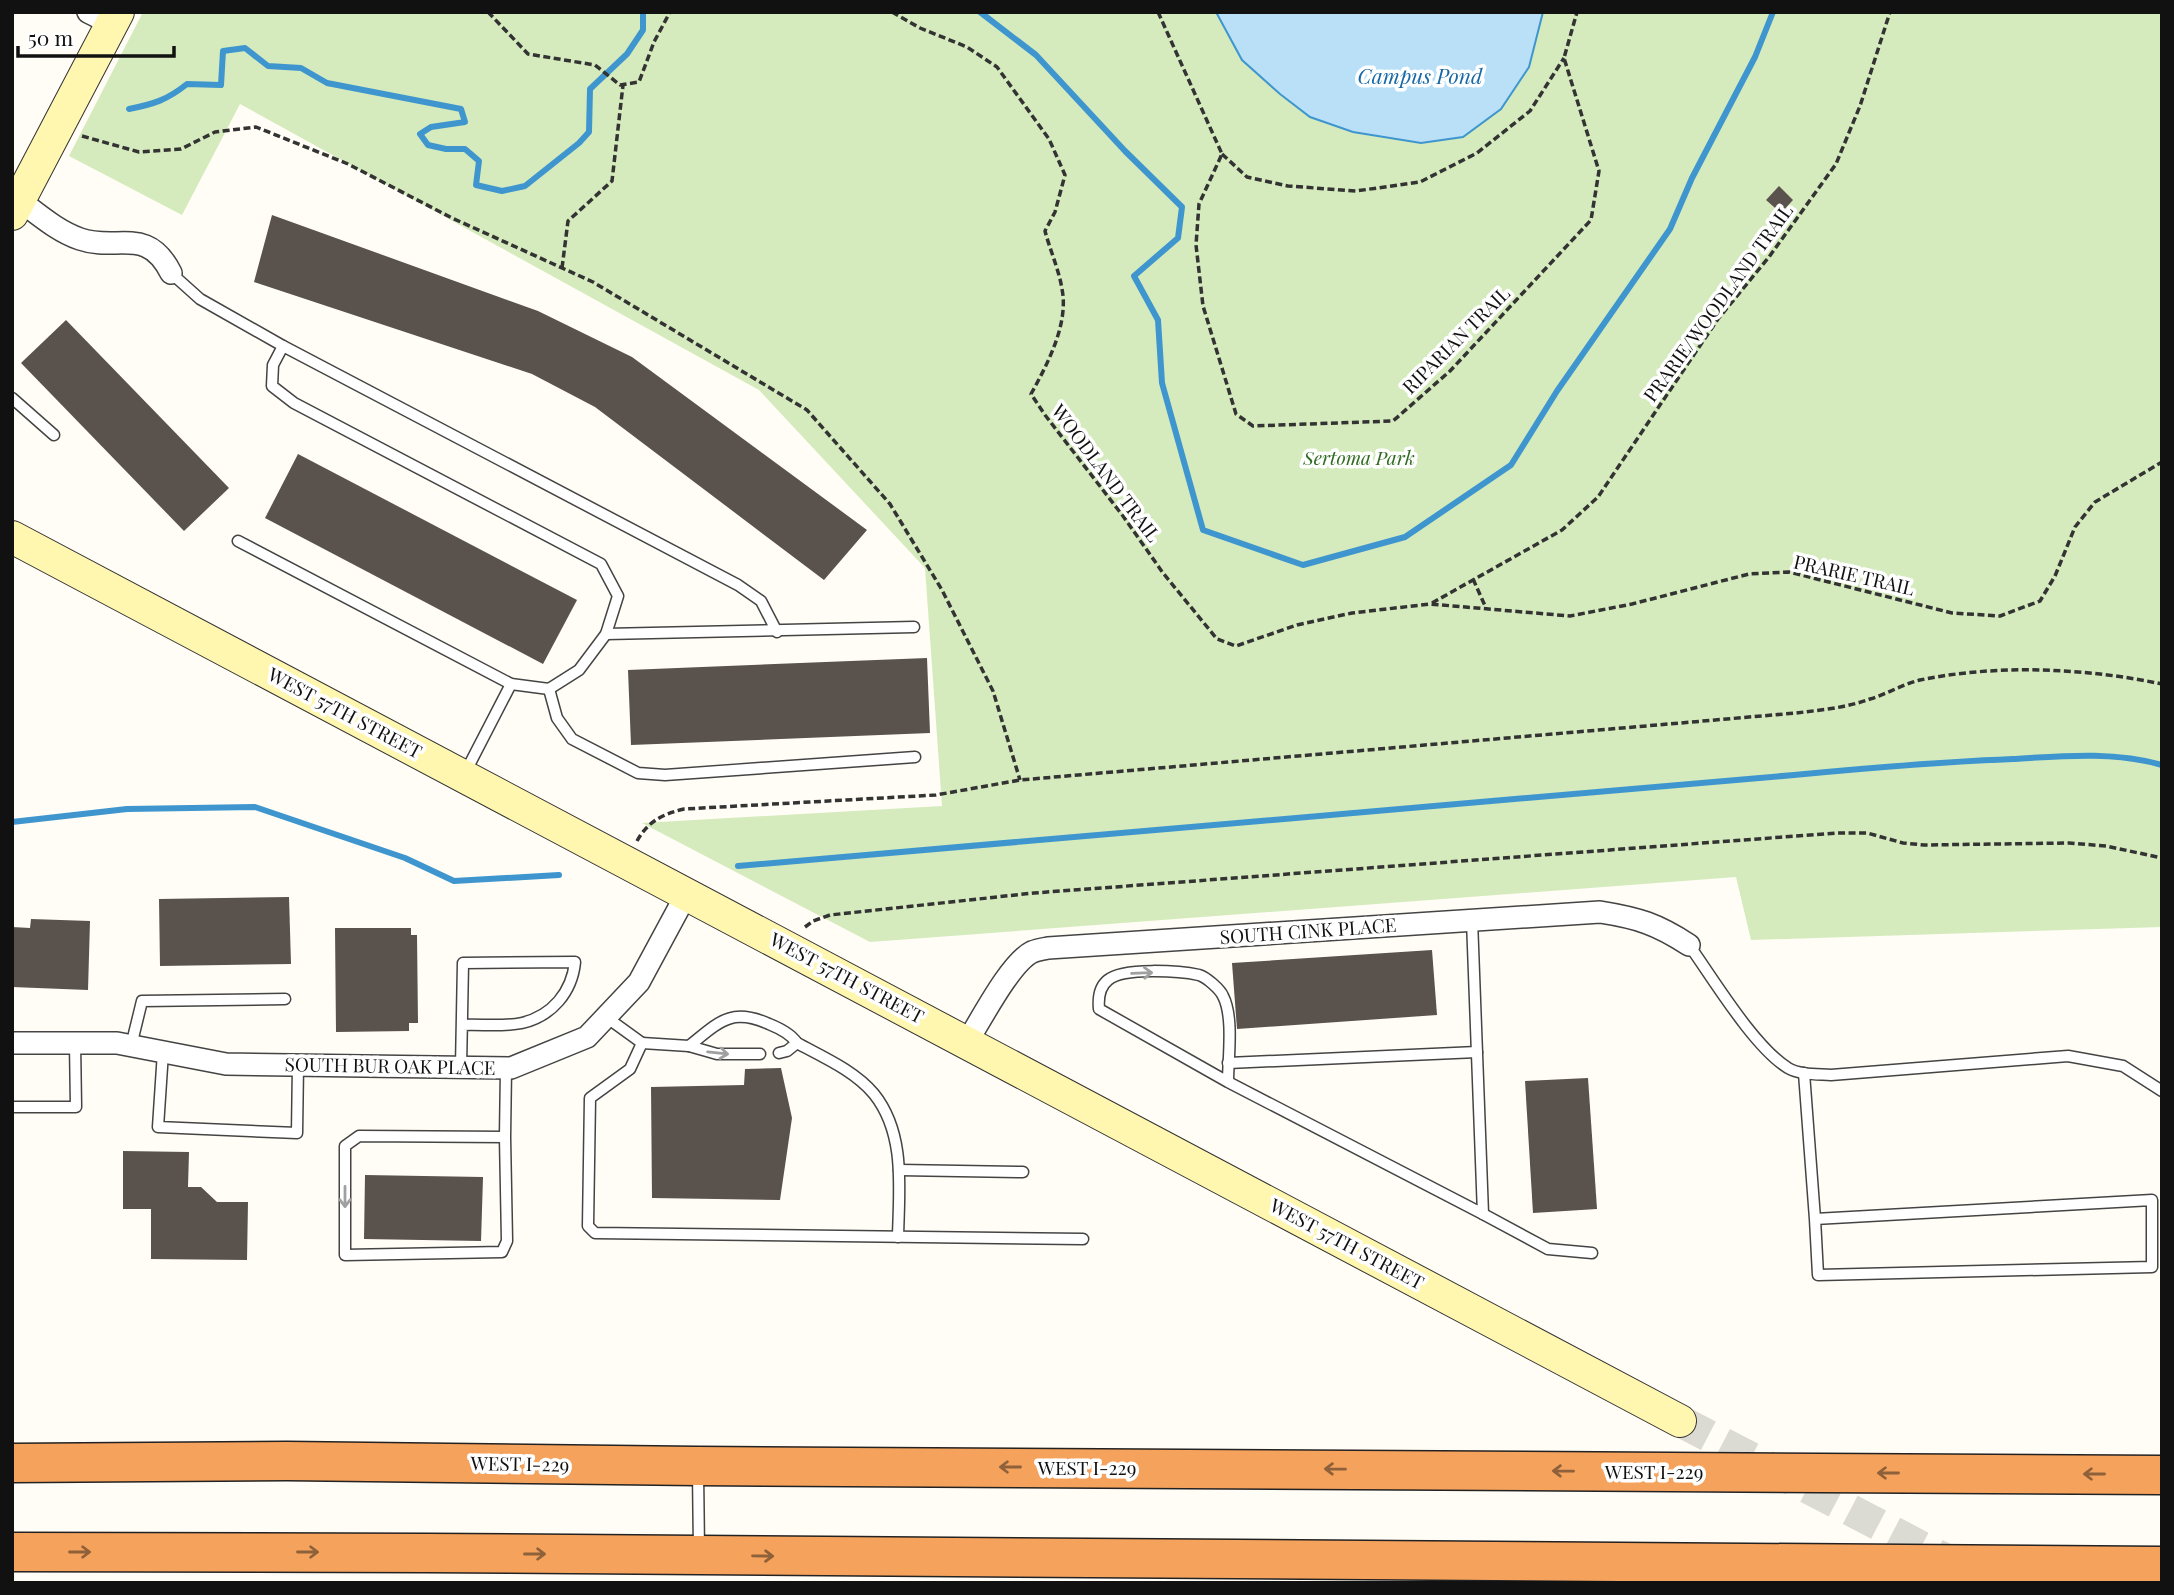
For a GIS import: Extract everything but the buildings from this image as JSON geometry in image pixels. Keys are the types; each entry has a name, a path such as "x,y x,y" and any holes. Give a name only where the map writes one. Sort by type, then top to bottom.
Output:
{"highway":[{"path":"12,1446 287,1461"},
{"name":"WEST I-229","path":"12,1463 287,1461 2162,1475"},
{"path":"18,1552 2162,1566"}],"main road":[{"path":"17,199 59,125 106,16"},
{"name":"WEST 57TH STREET","path":"12,537 1680,1421"}],"street":[{"path":"17,199 56,228 76,238 97,245 120,241 146,247 163,257 171,273"},
{"name":"SOUTH BUR OAK PLACE","path":"12,1043 117,1044 226,1064 511,1068 587,1037 639,982 687,893"},
{"name":"SOUTH CINK PLACE","path":"967,1042 1008,976 1023,958 1033,951 1048,948 1600,912 1636,918 1664,929 1689,945"}],"lane":[{"path":"171,273 200,299 283,345 738,585 761,601 777,632"},
{"path":"238,541 510,684 549,689 579,670 606,634 618,596 601,564 294,403 272,386 273,365 283,345"},
{"path":"12,398 54,435"},
{"path":"606,634 914,627"},
{"path":"464,775 510,684"},
{"path":"549,689 557,718 572,739 638,773 665,775 915,757"},
{"path":"1472,920 1483,1214"},
{"path":"1689,945 1765,1050 1790,1069 1831,1075 2068,1056 2123,1066 2162,1091"},
{"path":"461,1025 521,1023 536,1018 554,1007 565,994 573,978 575,962 463,963 461,1025 461,1067"},
{"path":"1228,1082 1229,1016 1223,995 1202,976 1143,972 1115,975 1105,982 1098,994 1098,1009 1228,1082 1548,1249 1592,1254"},
{"path":"131,1046 142,1001 285,999"},
{"path":"606,1017 642,1043 689,1045 717,1054 760,1054"},
{"path":"689,1045 718,1023 732,1017 752,1017 775,1026 797,1043 839,1067 873,1094 894,1135 899,1170 898,1237"},
{"path":"642,1043 630,1069 590,1098 588,1226 595,1233 1083,1239"},
{"path":"779,1053 787,1051 797,1043"},
{"path":"12,1107 76,1107 75,1044"},
{"path":"163,1052 158,1127 297,1133 298,1065"},
{"path":"1228,1063 1477,1052"},
{"path":"505,1137 359,1136 345,1146 345,1255 502,1252 507,1241 506,1068"},
{"path":"1804,1073 1818,1275 2152,1267 2152,1200 1815,1219"},
{"path":"899,1170 1023,1172"},
{"path":"698,1466 700,1555"}],"path":[{"path":"488,12 528,54 595,65 621,85 639,82 654,42 670,12"},
{"name":"WOODLAND TRAIL","path":"892,12 920,28 967,47 997,67 1049,139 1065,175 1055,212 1045,231 1063,291 1061,322 1045,369 1031,394 1163,573 1217,639 1236,646 1297,625 1352,613 1430,604"},
{"path":"1158,12 1223,154 1247,177 1287,186 1356,191 1420,182 1477,153 1530,111 1564,58 1577,12"},
{"name":"PRARIE/WOODLAND TRAIL","path":"1430,604 1562,530 1598,497 1718,319 1769,257 1836,164 1860,106 1890,12"},
{"name":"RIPARIAN TRAIL","path":"1223,154 1199,204 1196,245 1203,306 1236,414 1253,426 1393,421 1450,371 1591,220 1599,171 1564,58"},
{"path":"562,268 568,221 612,181 621,85"},
{"path":"59,125 89,140 139,152 181,149 215,132 256,127 348,164 452,218 593,282 807,410 890,504 942,590 993,691 1020,780"},
{"name":"PRARIE TRAIL","path":"1430,604 1570,616 1632,604 1749,574 1789,572 1952,613 2000,616 2040,601 2075,527 2095,502 2162,462"},
{"path":"1474,579 1486,608"},
{"path":"627,861 647,825 684,809 936,795 1020,780 1796,713 1869,700 1917,681 1952,675 2004,671 2063,671 2162,684"},
{"path":"786,946 813,921 830,915 1034,893 1837,833 1867,833 1903,843 1924,845 2068,843 2106,846 2162,858"}],"green space":[{"name":"Sertoma Park","path":"143,12 2162,12 2162,927 1751,940 1736,877 870,942 642,823 942,806 925,568 759,390 240,104 182,215 69,156"}],"water":[{"name":"Campus Pond","path":"1216,12 1543,12 1529,67 1501,109 1463,137 1421,143 1353,132 1310,117 1242,60"}],"waterway":[{"path":"129,109 160,101 187,84 221,85 223,51 245,48 268,66 301,68 327,83 461,109 465,122 431,127 420,134 428,145 465,149 479,161 476,185 502,191 525,186 589,132 590,89 627,54 643,30 643,12"},
{"path":"980,12 1036,55 1125,151 1182,207 1178,238 1134,276 1158,320 1162,383 1203,530 1303,565 1405,537 1511,465 1557,391 1670,229 1692,178 1755,57 1773,12"},
{"path":"738,866 1930,764 2088,756 2125,758 2162,765"},
{"path":"12,822 127,809 255,807 405,858 454,881 559,875"}],"tunnel":[{"path":"1680,1421 1954,1564"}]}
